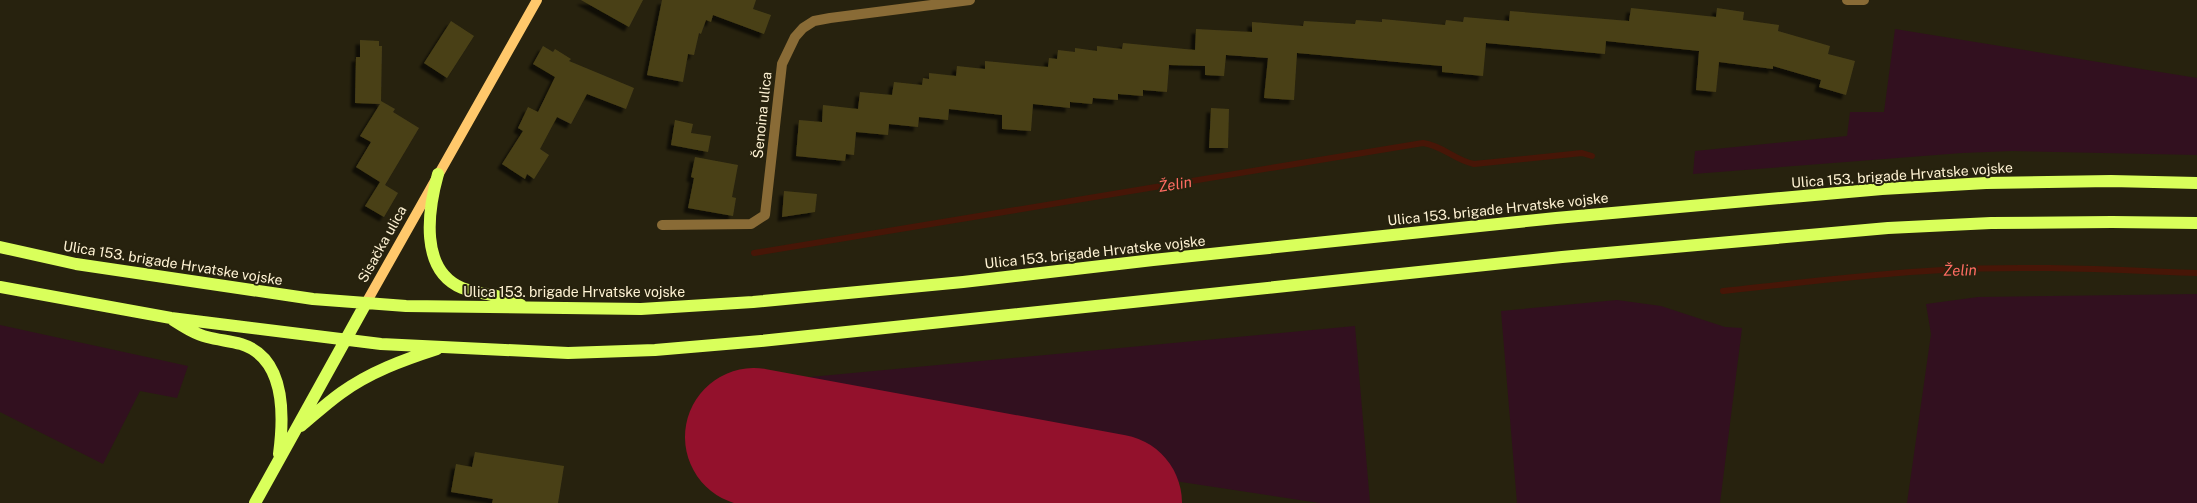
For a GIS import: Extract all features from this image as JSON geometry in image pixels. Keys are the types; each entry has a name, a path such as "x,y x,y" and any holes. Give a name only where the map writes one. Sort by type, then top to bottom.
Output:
{"main road":[{"name":"Sisačka ulica","path":"255,503 537,0"},
{"path":"438,174 431,197 429,235 438,264 448,279 461,288 492,295 533,309"},
{"name":"Ulica 153. brigade Hrvatske vojske","path":"0,247 76,264 140,275 313,299 406,306 641,309 753,302 1556,218 1882,189 1986,183 2111,181 2197,184"},
{"path":"0,287 171,318 381,344 568,353 655,350 1122,304 1562,257 1888,228 1991,223 2197,223"},
{"path":"171,318 198,334 242,344 262,356 272,370 280,399 281,436 278,463"},
{"path":"296,430 341,393 358,382 396,362 446,346"}],"street":[{"name":"Šenoina ulica","path":"662,225 751,224 765,215 782,64 791,43 803,28 814,22 830,18 970,0"},
{"path":"1847,0 1864,0"}],"shaded area":[{"path":"1895,29 2197,78 2197,155 2012,151 1962,153 1693,174 1695,151 1847,136 1850,112 1884,112"},
{"path":"2197,294 2197,503 1907,503 1931,334 1926,304 1978,297"},
{"path":"1617,300 1661,306 1725,327 1742,328 1720,503 1517,503 1501,311"},
{"path":"0,325 188,366 177,398 140,391 103,464 0,412"},
{"path":"1355,326 1370,503 1319,503 732,414 741,396 756,382"}],"building":[{"path":"581,0 643,0 629,27"},
{"path":"662,0 756,0 753,9 771,15 764,34 713,15 711,22 706,20 701,34 699,33 694,55 688,54 683,82 647,75"},
{"path":"1631,8 1716,17 1717,8 1744,12 1743,20 1779,25 1778,31 1830,46 1828,54 1855,61 1846,95 1819,87 1821,80 1773,66 1773,69 1719,62 1716,92 1696,90 1699,51 1606,41 1605,54 1486,43 1483,76 1442,72 1442,66 1297,53 1294,100 1264,98 1268,58 1226,55 1224,76 1205,75 1205,66 1169,65 1167,92 1143,90 1143,96 1118,94 1118,100 1093,98 1092,104 1070,102 1070,108 1033,104 1031,131 1002,129 1002,115 949,109 948,120 919,117 918,127 889,124 888,135 856,132 854,155 846,154 845,161 796,156 799,120 822,122 823,105 858,109 860,92 892,95 894,82 922,85 923,78 929,79 929,73 956,76 957,66 985,69 985,61 1048,67 1049,58 1057,59 1058,50 1075,52 1075,48 1097,51 1097,46 1122,49 1123,43 1195,50 1196,29 1252,32 1252,22 1303,26 1304,21 1355,24 1356,20 1382,22 1382,19 1445,25 1446,20 1463,22 1464,17 1509,21 1510,11 1629,21"},
{"path":"451,21 474,36 447,78 424,63"},
{"path":"360,40 379,41 379,46 382,46 381,101 395,109 393,112 419,128 385,185 398,193 384,217 365,206 380,182 356,167 371,142 360,136 380,104 355,103 356,57 360,57"},
{"path":"543,46 553,52 555,49 571,59 569,61 634,88 626,109 587,94 571,124 557,117 540,149 549,155 534,179 527,174 525,179 502,164 523,131 518,128 528,107 538,112 555,77 533,64"},
{"path":"1211,108 1229,109 1228,148 1209,148"},
{"path":"675,120 693,124 691,133 711,136 708,152 671,145"},
{"path":"695,157 738,165 732,197 736,198 733,216 688,208 694,178 691,177"},
{"path":"784,191 817,194 815,212 782,217"},
{"path":"475,452 564,466 558,503 492,503 493,499 451,492 456,464 472,467"}],"waterway":[{"name":"Želin","path":"754,253 1423,143 1437,147 1474,164 1582,153 1592,156"},
{"name":"Želin","path":"1723,291 1832,279 1942,270 2070,268 2197,273"}],"runway":[{"path":"754,437 1113,503"}]}
